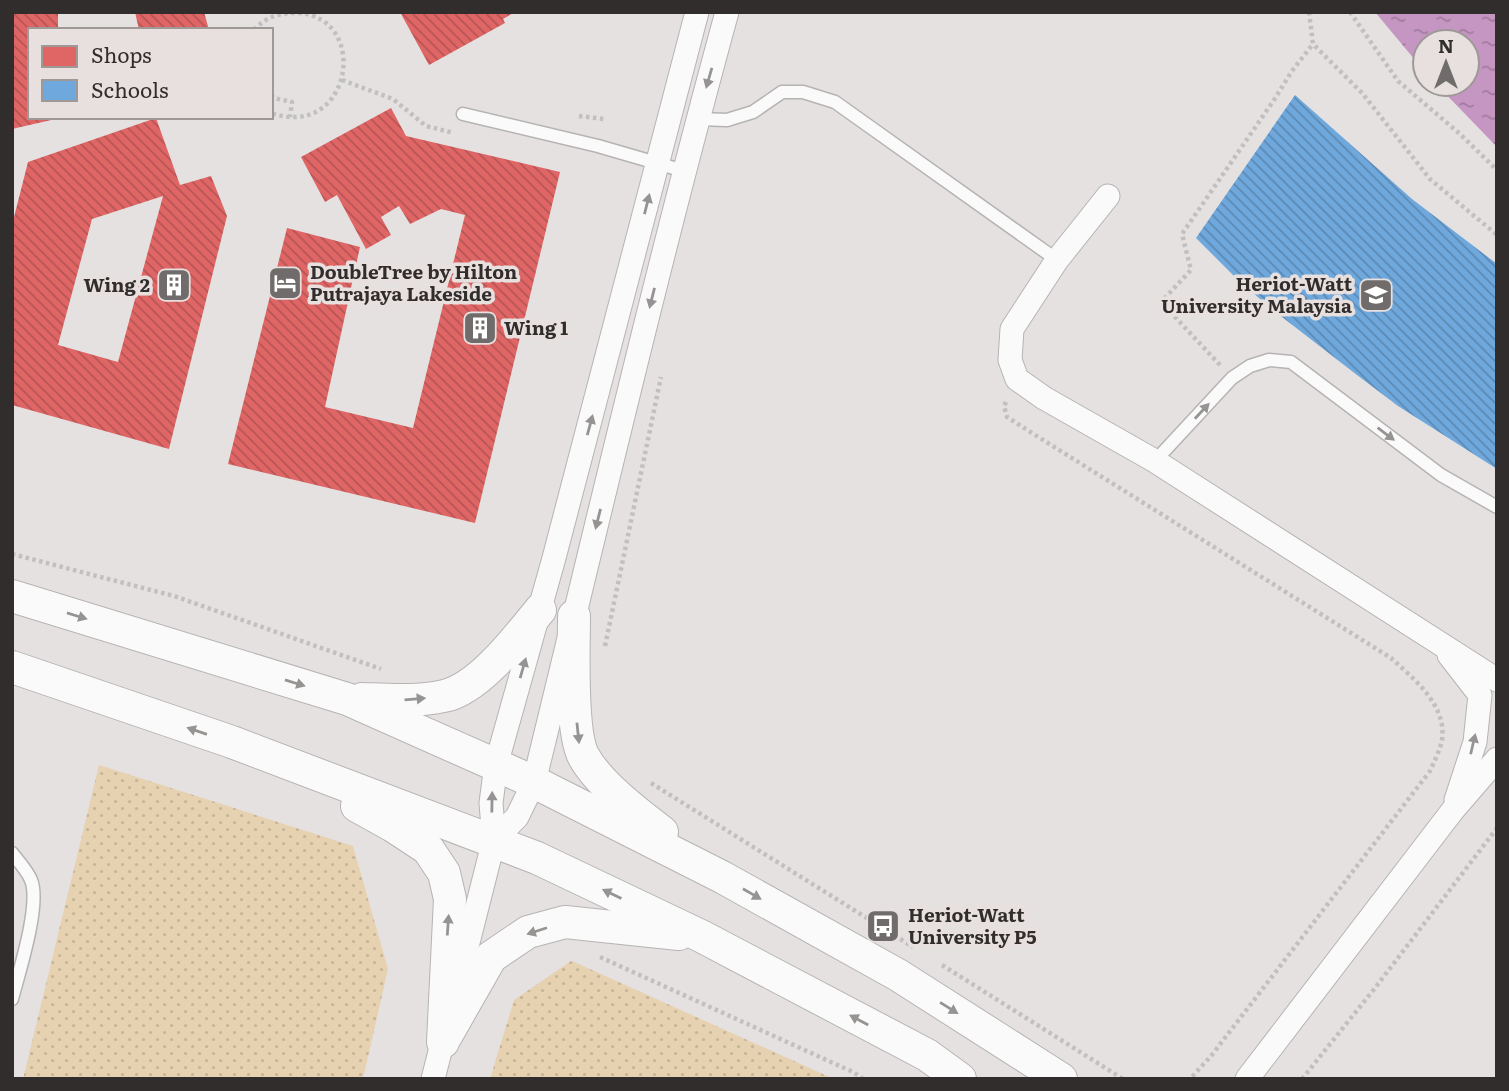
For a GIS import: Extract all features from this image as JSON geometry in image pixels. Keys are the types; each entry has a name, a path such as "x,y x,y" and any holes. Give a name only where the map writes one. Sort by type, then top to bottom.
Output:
{"street":[{"path":"433,1079 494,840 491,803 496,765 540,610 697,12"},
{"path":"494,840 517,817 534,782 684,171 727,12"},
{"path":"1108,196 1057,260 1012,329 1010,360 1017,379 1044,398 1155,461 1497,680"},
{"path":"12,596 346,699 534,782 722,877 898,975 1061,1078"},
{"path":"346,699 407,700 447,696 478,678 512,644 540,610"},
{"path":"574,616 576,723 578,742 584,758 615,793 722,877"},
{"path":"1437,640 1479,695 1475,742 1453,810"},
{"path":"12,667 232,742 537,858 701,936 927,1055 960,1079"},
{"path":"232,742 393,826 428,849 444,873 450,899 443,1042"},
{"path":"1247,1079 1453,810 1497,759"},
{"path":"1453,810 1497,780"},
{"path":"443,1042 491,957 528,932 565,922 701,936"}],"lane":[{"path":"698,120 727,120 753,112 782,92 803,92 835,102 1057,260"},
{"path":"463,114 598,146 684,171"},
{"path":"1155,461 1233,378 1250,366 1269,360 1291,362 1441,475 1497,507"},
{"path":"12,853 31,878 35,892 34,908 12,999"}],"path":[{"path":"1309,12 1313,44 1362,93 1430,179 1497,235"},
{"path":"1350,12 1398,81 1497,170"},
{"path":"256,28 270,17 286,13 304,14 320,20 333,32 342,46 345,63 337,93 317,111 290,117 273,113"},
{"path":"1233,378 1161,302 1191,270 1182,234 1313,44"},
{"path":"273,97 292,102 290,117"},
{"path":"579,116 604,120"},
{"path":"603,654 662,372"},
{"path":"1017,379 1004,406 1007,417 1391,658 1421,686 1441,716 1442,740 1430,771 1211,1056 1190,1079"},
{"path":"12,554 174,596 383,670"},
{"path":"646,780 914,948"},
{"path":"1302,1079 1497,828"},
{"path":"594,954 817,1055 863,1079"},
{"path":"937,962 1124,1079"}],"shaded area":[{"path":"99,765 353,846 388,969 363,1079 23,1079"},
{"path":"571,961 834,1079 490,1079 514,1000"}],"water":[{"path":"1375,12 1497,12 1497,147 1450,98 1481,98 1481,28 1411,28 1411,55"}],"building: Shops":[{"path":"12,12 58,12 58,28 28,28 28,119 56,119 12,129"},
{"path":"135,12 204,12 208,28 139,28"},
{"path":"400,12 515,12 503,19 505,23 429,65"},
{"name":"Wing 1","path":"391,108 406,136 560,172 475,523 228,464 287,228 360,247 325,407 413,428 465,215 441,209 410,224 399,206 381,217 391,235 366,249 337,195 325,202 301,157"},
{"name":"Wing 2","path":"153,119 156,119 180,185 211,176 227,216 169,449 12,405 12,225 28,162","holes":["163,196 118,362 58,345 92,219"]}],"building: Schools":[{"name":"Heriot-Watt University Malaysia","path":"1295,95 1412,199 1497,264 1497,469 1398,406 1357,375 1273,310 1196,238"}],"place":[{"name":"DoubleTree by Hilton Putrajaya Lakeside","path":"285,283"},
{"name":"Wing 2","path":"174,285"},
{"name":"Heriot-Watt University Malaysia","path":"1376,295"},
{"name":"Wing 1","path":"480,328"},
{"name":"Heriot-Watt University P5","path":"883,926"}]}
